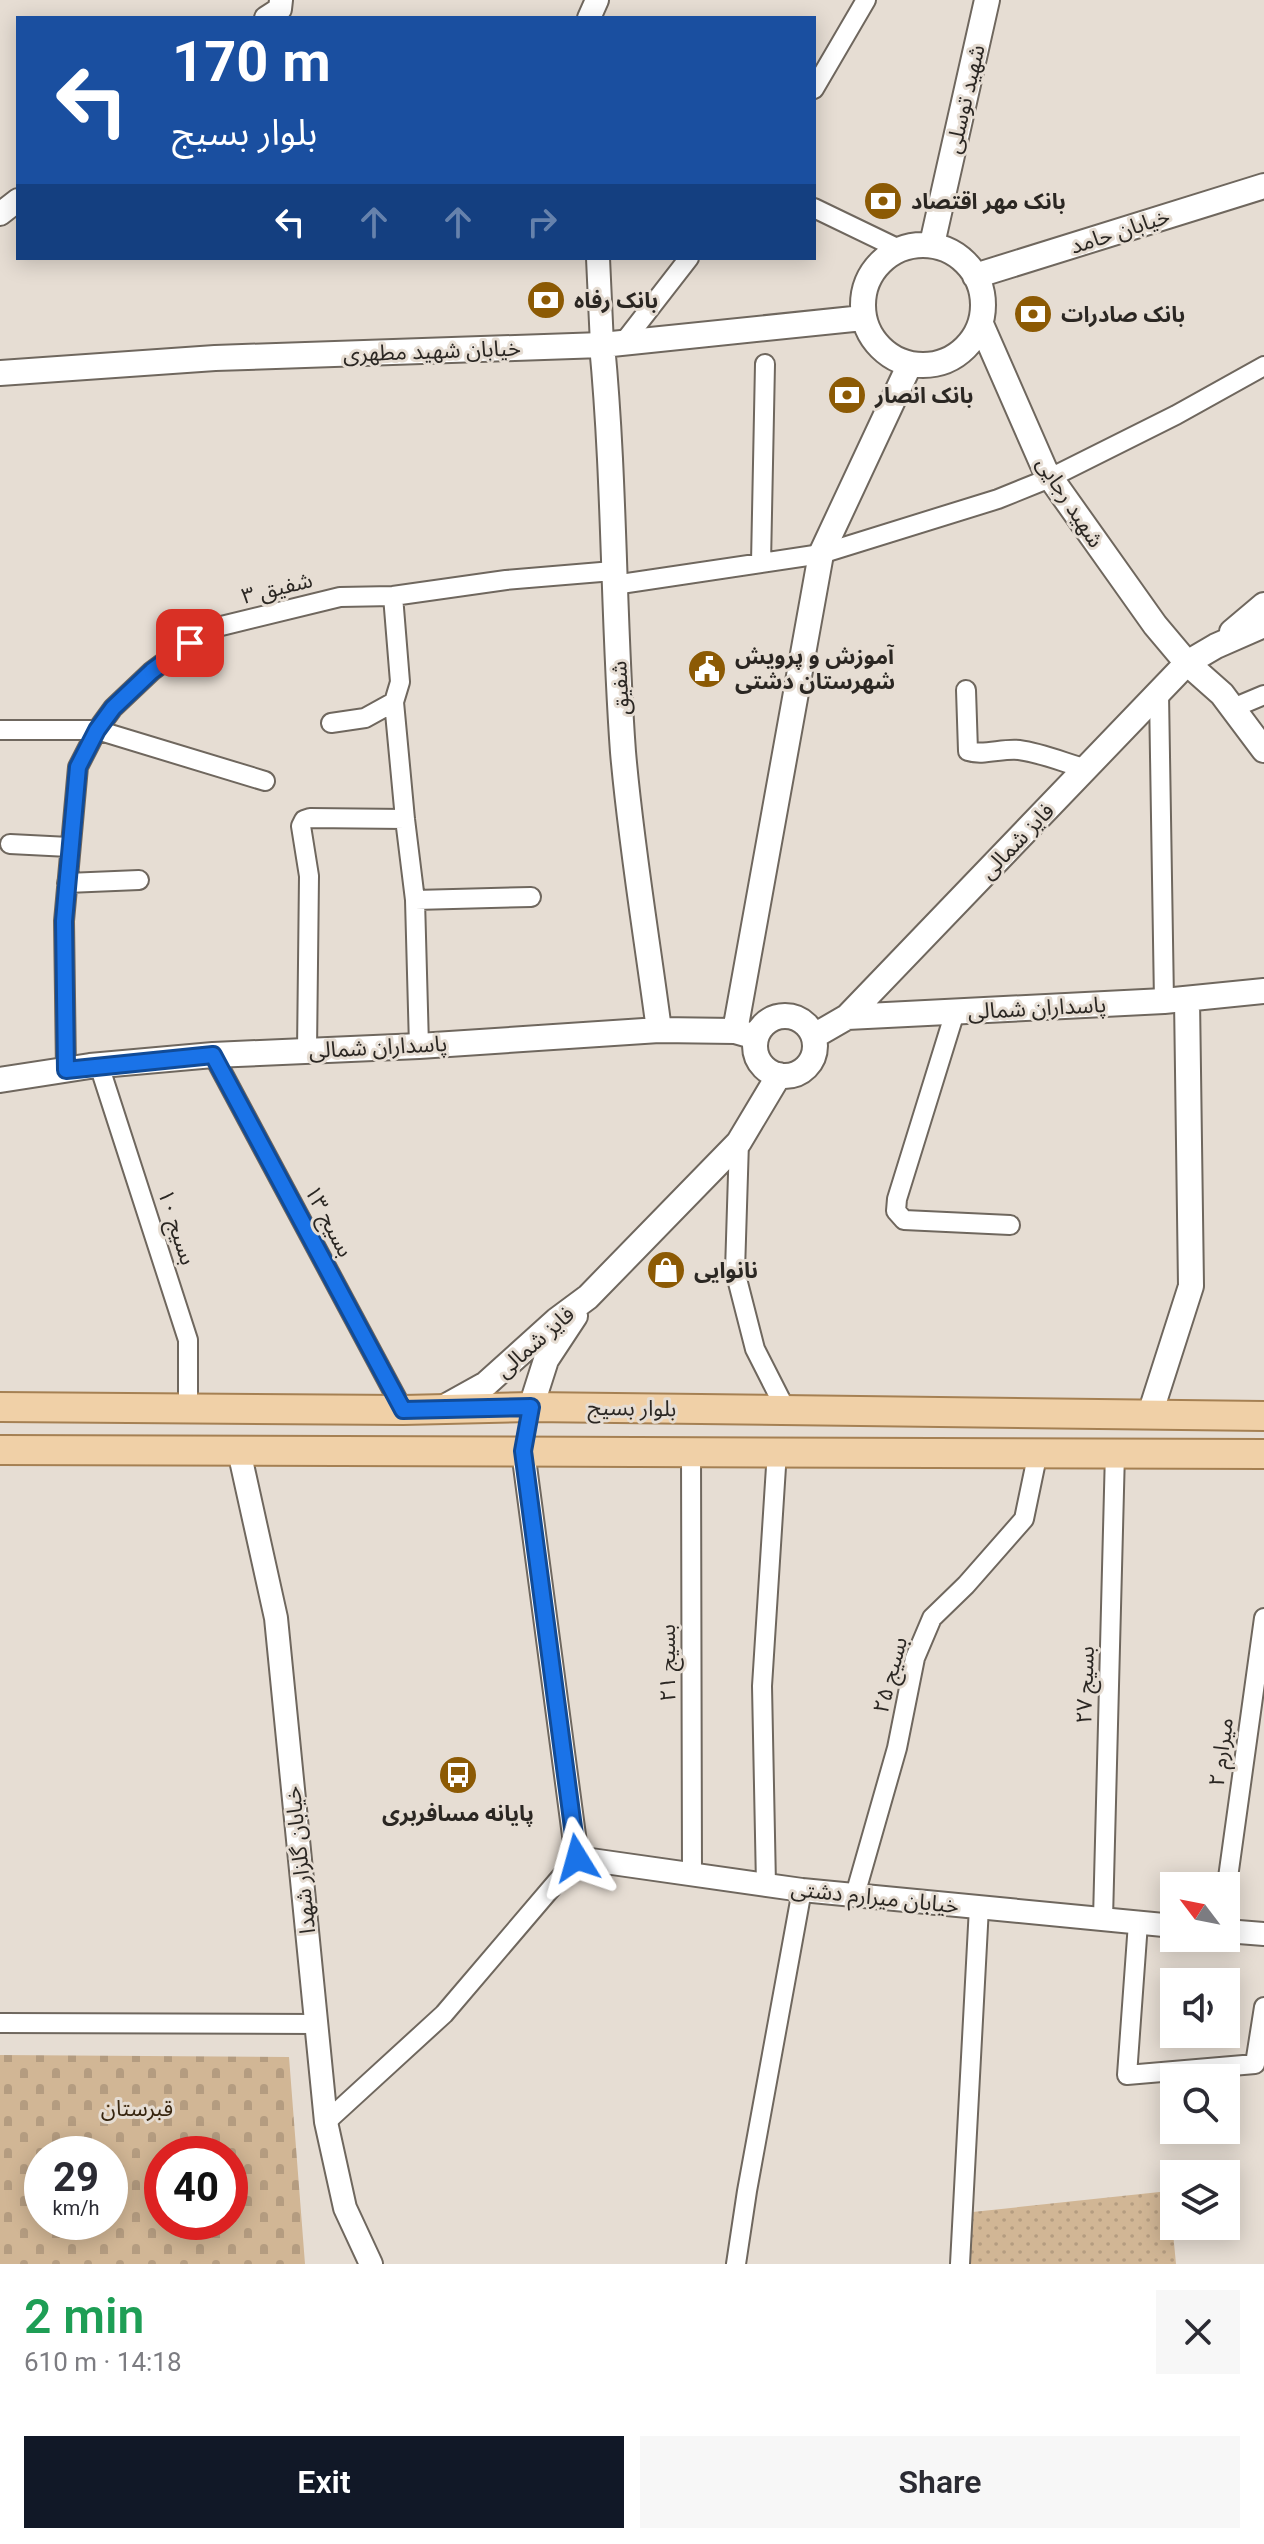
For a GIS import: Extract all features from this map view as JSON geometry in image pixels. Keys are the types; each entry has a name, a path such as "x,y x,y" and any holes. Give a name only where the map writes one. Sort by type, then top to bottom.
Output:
{"main road":[{"name":"شهید توسلی","path":"932,244 987,0"},
{"name":"خیابان حامد","path":"975,276 1264,186"},
{"path":"932,244 958,255 975,276 981,286 984,305 981,324 972,341 958,355 941,364 909,366 885,353 871,337 863,318 863,297 869,277 882,261 899,249 932,244"},
{"name":"خیابان شهید مطهری","path":"0,373 215,358 613,344 863,318"},
{"name":"شهید رجایی","path":"981,324 1050,478 1155,625 1187,663 1222,694 1264,750"},
{"name":"شفیق","path":"613,344 607,400 613,578 624,755 659,1030"},
{"path":"745,1034 772,1018 784,1015 797,1018 807,1025 814,1036 815,1048 811,1061 803,1070 791,1075 779,1075 767,1071 758,1061 745,1034 821,554 909,366"},
{"path":"1216,646 1264,605"},
{"path":"1216,646 1264,625"},
{"name":"فایز شمالی","path":"847,1017 1187,663 1216,646"},
{"name":"پاسداران شمالی","path":"814,1036 847,1017 1176,1000 1264,991"},
{"path":"1150,1414 1191,1286 1176,1000"},
{"name":"پاسداران شمالی","path":"0,1080 99,1065 213,1055 419,1046 659,1030 745,1034"},
{"name":"فایز شمالی","path":"439,1410 486,1384 557,1320 588,1297 739,1142 779,1075"},
{"name":"فایز شمالی","path":"531,1407 546,1360 588,1297"},
{"name":"بلوار بسیج","path":"0,1407 439,1410 531,1407 1264,1416"},
{"path":"523,1451 531,1407"},
{"path":"860,1452 861,1411"},
{"name":"بلوار بسیج","path":"0,1450 1264,1454"}],"street":[{"path":"269,16 280,9 281,0"},
{"path":"816,86 866,0"},
{"path":"0,214 16,202"},
{"path":"816,209 899,249"},
{"path":"598,260 613,344"},
{"path":"613,344 687,260"},
{"path":"761,563 765,364"},
{"name":"شفیق ۳","path":"66,1070 64,921 78,767 97,730 113,708 152,671 209,629 340,597 393,596 506,580 613,578 821,554 998,499 1050,478 1176,415 1264,366"},
{"path":"393,596 400,682 394,702 415,900 419,1046"},
{"path":"966,690 968,751 1023,750 1087,769"},
{"path":"1159,694 1176,1000"},
{"path":"1233,708 1264,695"},
{"path":"331,723 365,718 394,702"},
{"path":"0,730 97,730 265,781"},
{"path":"307,1051 309,876 301,826 304,820 310,818 405,819"},
{"path":"10,844 69,847"},
{"path":"67,883 139,880"},
{"path":"415,900 531,897"},
{"path":"955,1012 897,1199 896,1211 904,1220 1010,1225"},
{"name":"بسیج ۱۳","path":"213,1055 403,1410"},
{"name":"بسیج ۱۰","path":"99,1065 188,1340 188,1408"},
{"path":"739,1142 735,1271 755,1349 786,1410"},
{"name":"خیابان گلزار شهدا","path":"239,1451 276,1618 326,2122 345,2208 371,2264"},
{"path":"326,2122 444,2014 577,1858 523,1451"},
{"name":"بسیج ۲۱","path":"691,1451 692,1874"},
{"path":"766,1885 762,1686 777,1451"},
{"name":"بسیج ۲۵","path":"855,1895 897,1748 915,1658 932,1618 966,1585 1024,1519 1038,1452"},
{"name":"بسیج ۲۷","path":"1103,1919 1115,1452"},
{"name":"میرارم ۲","path":"1229,1872 1264,1618"},
{"name":"خیابان میرارم دشتی","path":"577,1858 802,1890 1160,1925"},
{"path":"736,2264 802,1890"},
{"path":"960,2264 979,1907"},
{"path":"1138,1923 1127,2075 1260,2063 1264,2007"},
{"path":"1240,1932 1264,1934"},
{"path":"0,2023 316,2024"}],"green space":[{"name":"قبرستان","path":"0,2055 289,2057 305,2264 0,2264"},
{"path":"1160,2192 1160,2240 1174,2240 1176,2264 968,2264 963,2213"}],"place":[{"name":"بانک مهر اقتصاد","path":"883,201"},
{"name":"بانک رفاه","path":"546,300"},
{"name":"بانک صادرات","path":"1033,314"},
{"name":"بانک انصار","path":"847,395"},
{"name":"آموزش و پرویش شهرستان دشتی","path":"707,669"},
{"name":"نانوایی","path":"666,1270"},
{"name":"پایانه مسافربری","path":"458,1775"}],"route":[{"path":"190,643 152,671 113,708 97,730 78,767 64,921 66,1070 213,1055 403,1410 531,1407 523,1451 577,1858"}]}
